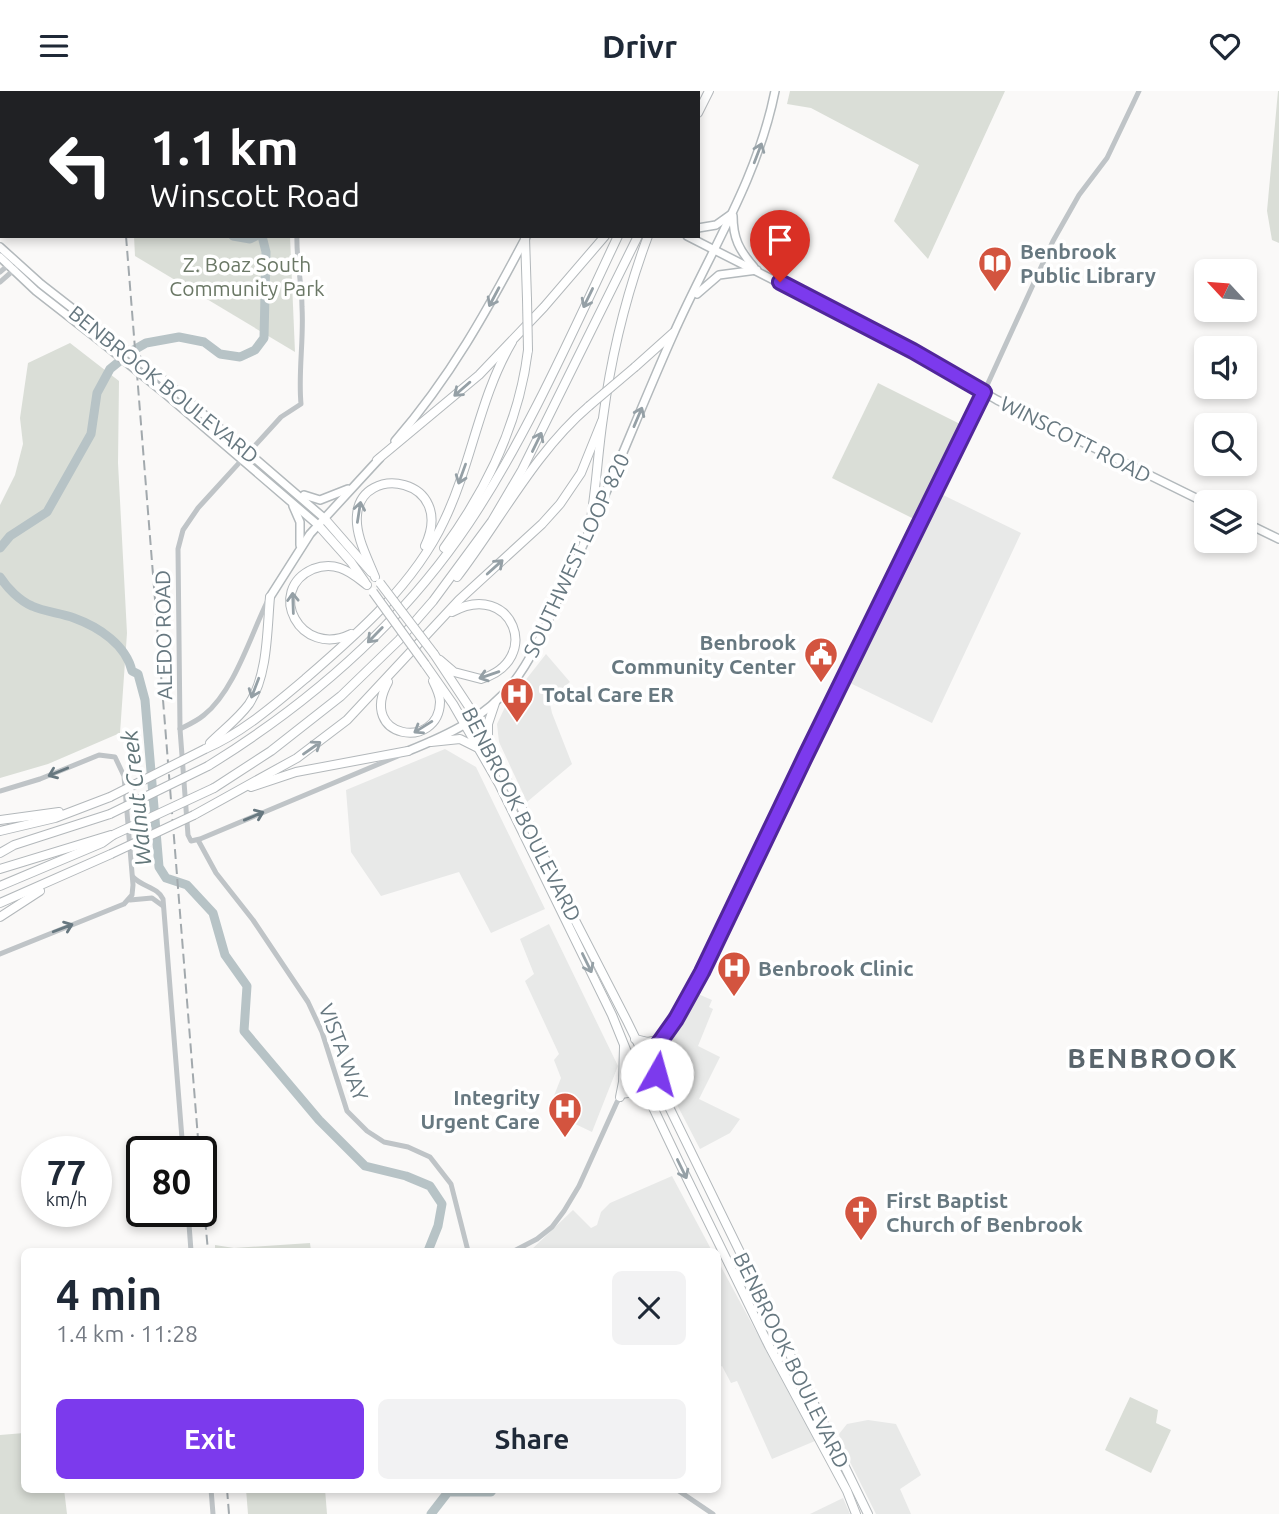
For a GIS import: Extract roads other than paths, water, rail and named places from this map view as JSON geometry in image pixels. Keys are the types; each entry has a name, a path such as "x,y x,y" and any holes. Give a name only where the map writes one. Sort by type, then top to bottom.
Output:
{"highway":[{"path":"700,109 709,91"},
{"path":"437,566 441,552 473,507 503,445 521,392 528,351 526,238"},
{"path":"377,460 479,375 512,342 604,238"},
{"path":"0,853 14,845 110,814 208,766 278,720 321,686 385,625 437,566 467,525 506,463 617,238"},
{"path":"0,886 102,843 113,835 214,787 282,743 341,696 398,640 433,601 492,521 514,484 637,238"},
{"path":"588,536 596,495 602,421 626,302 647,238"},
{"path":"433,601 441,598 486,539 549,447 589,407 673,334"},
{"path":"0,831 55,818 110,797 205,749 266,712 360,630 411,573 445,520 493,379 512,342"},
{"path":"0,903 63,877 194,815 297,758 337,730 477,583 542,524 581,473 602,421"},
{"path":"378,580 360,536 357,514 364,496 381,485 410,485 424,497 431,511 431,529 427,543 411,573"},
{"name":"BENBROOK BOULEVARD","path":"321,521 378,580 434,655 477,719 492,754 517,798 636,1072 769,1346 847,1490 856,1514"},
{"name":"BENBROOK BOULEVARD","path":"321,521 427,666 481,750 635,1039 868,1514"},
{"path":"360,630 336,640 311,636 295,622 290,602 292,592 303,575 320,567 340,568 370,589"},
{"path":"205,749 242,712 257,687 270,597"},
{"path":"434,655 454,672 481,679 504,668 512,656 515,634 506,614 497,607 474,603 464,605 446,615"},
{"path":"392,673 381,696 381,712 393,728 401,733 411,734 431,725 438,713 440,701 427,666"},
{"path":"492,754 487,733 489,715 495,703"},
{"path":"430,742 460,739 481,750"},
{"path":"232,795 286,775 408,751"},
{"path":"0,820 69,811"},
{"path":"0,869 113,835"},
{"path":"0,846 14,845"},
{"path":"0,917 63,877"},
{"path":"635,1039 660,1041 656,1067 660,1093"},
{"path":"624,1045 621,1095 634,1092 649,1098"}],"main road":[{"name":"SOUTHWEST LOOP 820","path":"408,751 477,719 495,703 529,660 588,536 673,334 761,150 775,91"},
{"path":"700,228 716,225 733,212"},
{"path":"733,212 734,240 741,253 757,270"},
{"path":"270,597 300,548 321,521 429,401 455,365 525,238"},
{"name":"WINSCOTT ROAD","path":"691,238 913,351 984,392 1194,497"},
{"name":"BENBROOK BOULEVARD","path":"0,247 14,265 104,344 286,497 321,521"},
{"name":"BENBROOK BOULEVARD","path":"0,257 165,381 288,485 321,521"},
{"path":"689,303 719,275 757,270"},
{"path":"288,485 308,498 320,500 352,487"},
{"path":"286,497 299,517 300,548"},
{"path":"1257,528 1279,539"}],"street":[{"path":"520,1248 552,1227 564,1211 579,1186 621,1095 660,1041 702,972 984,392 1057,233 1079,195 1107,157 1139,91"},
{"name":"ALEDO ROAD","path":"191,841 188,835 180,729 177,561 180,540 191,516 281,417 300,404 303,313 297,238"},
{"path":"0,272 14,265"},
{"path":"0,282 14,265"},
{"path":"180,729 203,716 217,701 230,681 270,597"},
{"name":"SOUTHWEST LOOP 820","path":"191,841 408,751"},
{"path":"0,791 40,779 99,755 113,756 120,764 124,776 133,877 133,888 129,900 124,904 0,954"},
{"name":"VISTA WAY","path":"198,840 216,873 253,920 307,1002 322,1033 347,1111 367,1131 384,1142 408,1147 430,1157 451,1184 467,1248"},
{"path":"133,877 142,885 160,893 164,909 182,1136"},
{"path":"129,900 152,898 164,909"},
{"path":"189,1227 191,1248"},
{"path":"211,1493 213,1514"},
{"path":"682,1493 713,1514"}],"waterway":[{"name":"Walnut Creek","path":"244,238 252,238"},
{"name":"Walnut Creek","path":"0,548 10,536 47,512 91,434 97,393 110,369 132,351 146,343 179,337 204,342 220,354 240,357 255,350 264,338 266,252 262,238"},
{"name":"Walnut Creek","path":"0,577 14,594 27,604 74,618 102,632 118,645 132,671 138,674 145,700 159,867 166,878 187,885 213,913 225,955 247,986 244,1031 319,1120 365,1166 406,1176 430,1186 442,1204 438,1226 429,1248"},
{"name":"Walnut Creek","path":"431,1514 447,1493"}],"railway":[{"path":"126,238 198,1136"},
{"path":"206,1227 208,1248"},
{"path":"227,1493 229,1514"}],"place":[{"name":"Benbrook Public Library","path":"995,293"},
{"name":"Benbrook Community Center","path":"821,684"},
{"name":"Total Care ER","path":"517,724"},
{"name":"Benbrook Clinic","path":"734,998"},
{"name":"Integrity Urgent Care","path":"565,1139"},
{"name":"First Baptist Church of Benbrook","path":"861,1242"}],"district":[{"name":"BENBROOK","path":"1153,1057"}],"park label":[{"name":"Z. Boaz South Community Park","path":"247,276"}]}
